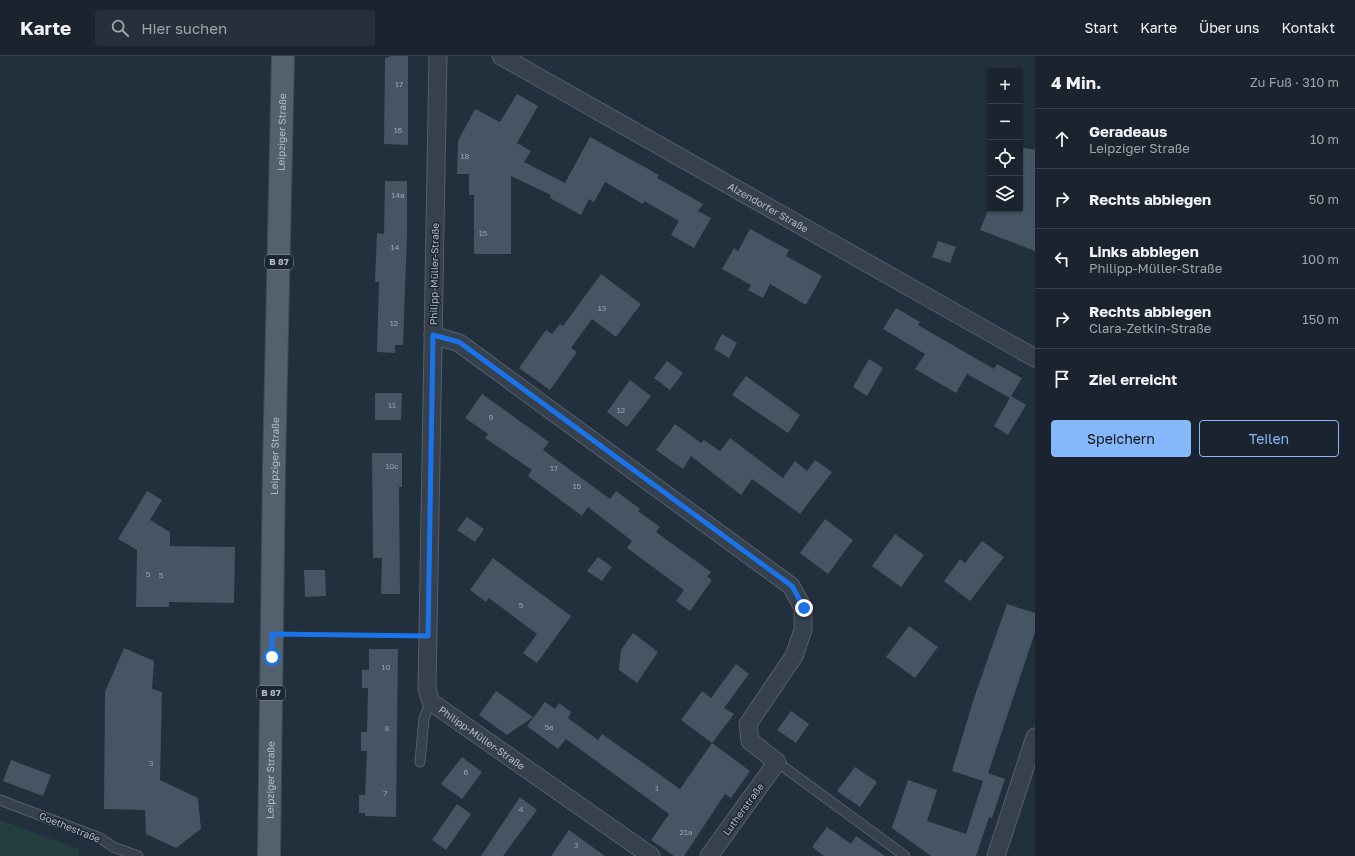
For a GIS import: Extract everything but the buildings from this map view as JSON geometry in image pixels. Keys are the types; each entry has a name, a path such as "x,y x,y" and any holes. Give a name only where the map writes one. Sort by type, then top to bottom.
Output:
{"main road":[{"name":"Leipziger Straße","path":"270,856 274,468 283,56"}],"street":[{"name":"Philipp-Müller-Straße","path":"438,56 427,689 431,702 651,856"},
{"name":"Alzendorfer Straße","path":"501,56 1035,358"},
{"path":"433,335 459,342 792,586 804,608 803,630 794,656 748,724 750,741 777,762"},
{"path":"996,856 1035,737"},
{"name":"Lutherstraße","path":"709,856 777,762"}],"lane":[{"path":"420,762 424,718 431,702"},
{"path":"777,762 905,856"},
{"name":"Goethestraße","path":"0,800 100,838 113,847 138,856"}],"path":[{"path":"272,634 428,636"}],"green space":[{"path":"0,820 79,849 78,856 0,856"}],"route":[{"path":"272,657 272,634 428,636 431,370 433,335 459,342 792,586 804,608"}]}
